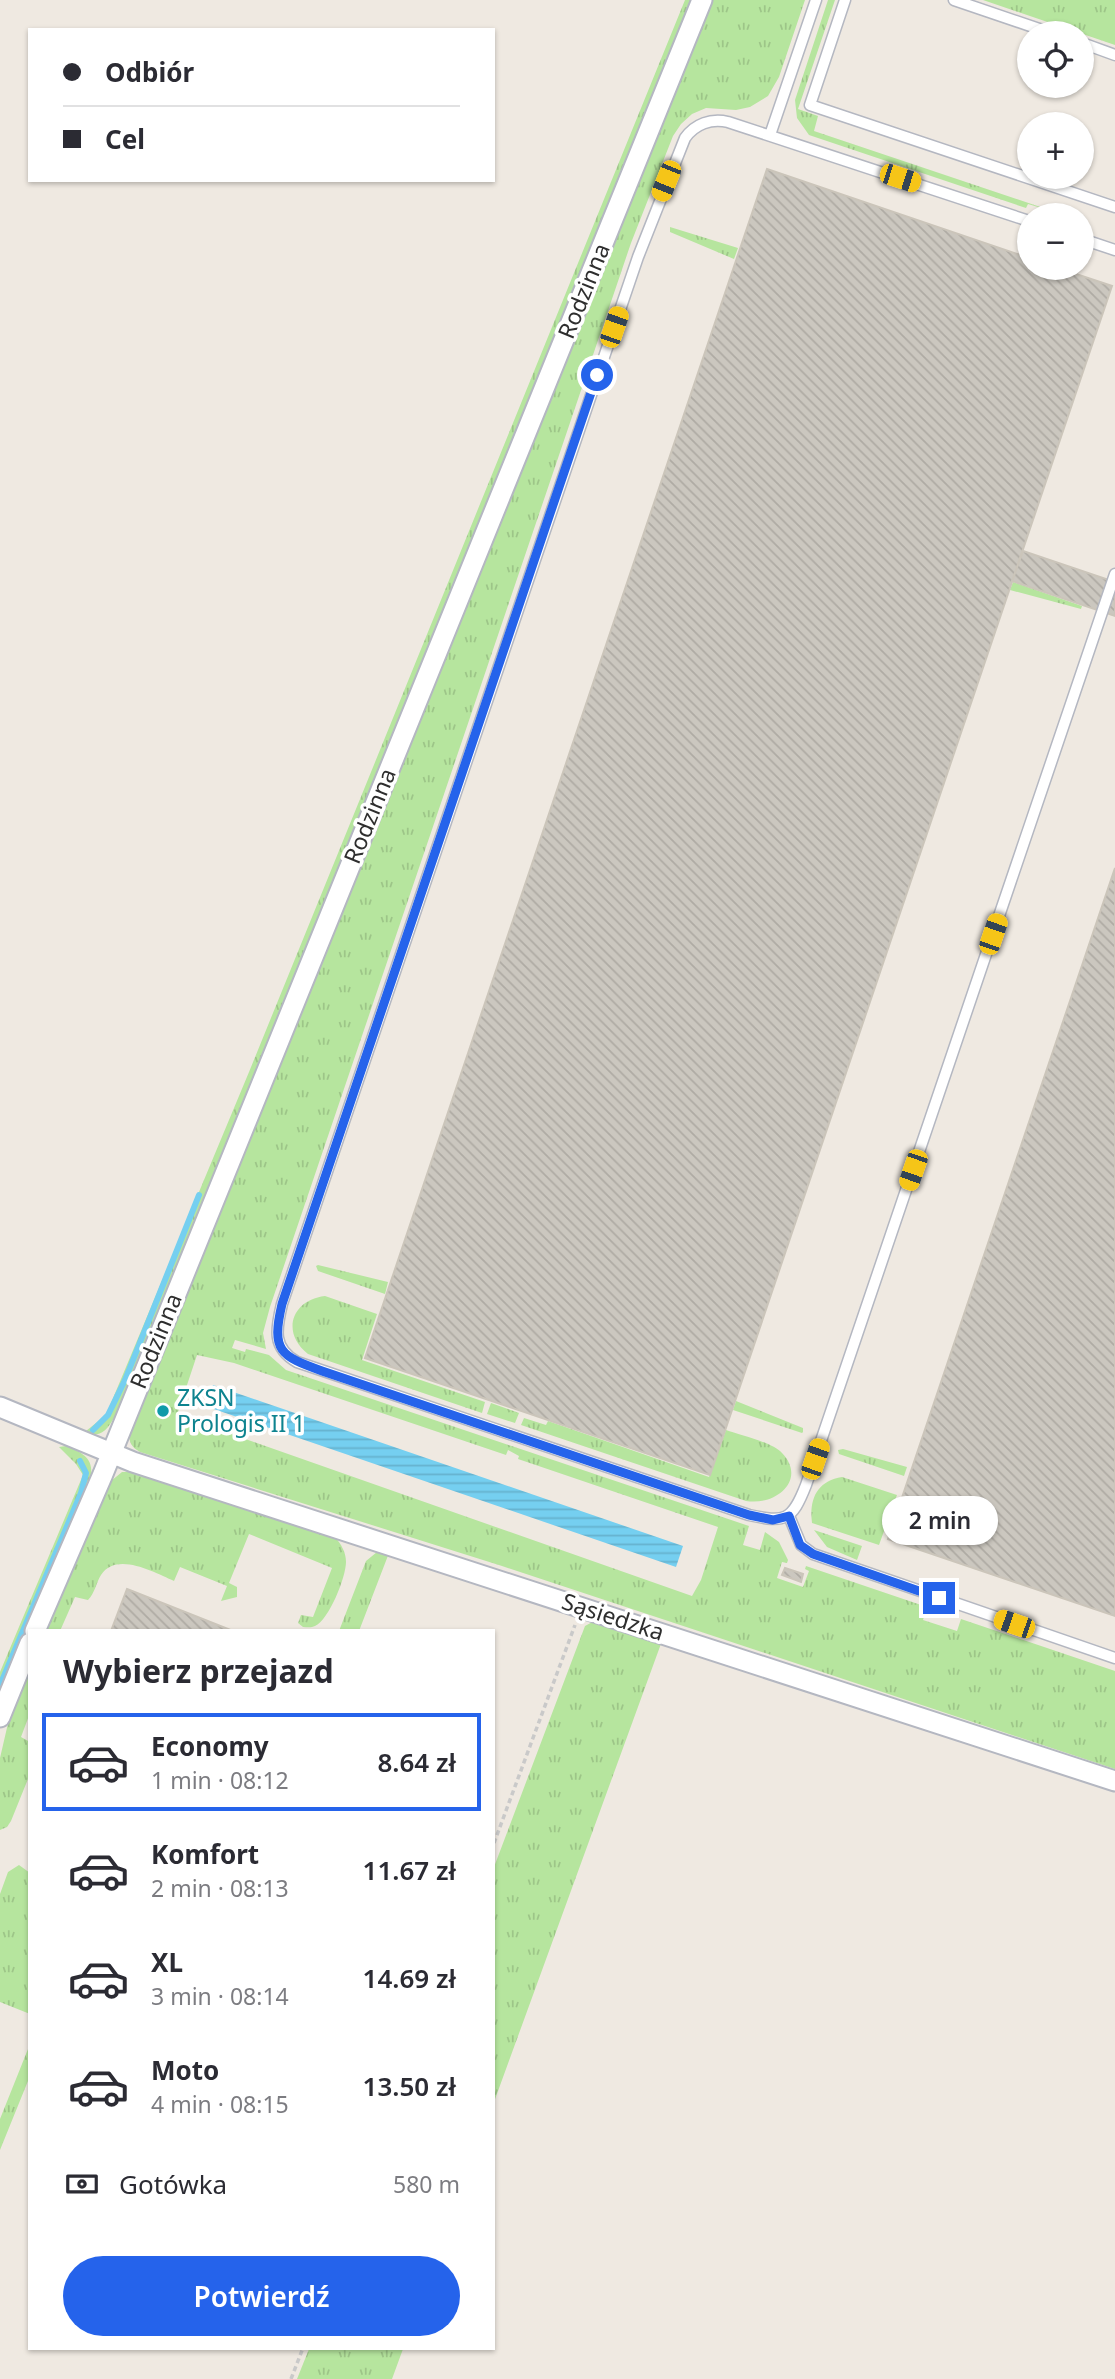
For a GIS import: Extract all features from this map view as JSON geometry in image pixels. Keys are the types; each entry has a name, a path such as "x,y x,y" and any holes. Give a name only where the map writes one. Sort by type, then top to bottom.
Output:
{"street":[{"name":"Rodzinna","path":"36,1629 111,1454 702,0"},
{"name":"Sąsiedzka","path":"0,1407 111,1454 1115,1781"},
{"path":"0,1717 28,1648"}],"lane":[{"path":"770,135 816,0"},
{"path":"845,0 810,105 1115,207"},
{"path":"954,0 1017,21"},
{"path":"1094,47 1115,55"},
{"path":"1017,217 728,122 715,120 703,123 690,131 681,144 641,246 287,1291 277,1328 282,1349 297,1362 749,1515 773,1520 789,1516 806,1485 1115,574"},
{"path":"1094,243 1115,250"},
{"path":"789,1516 800,1545 813,1554 1115,1658"}],"path":[{"path":"495,1840 582,1606"},
{"path":"291,2379 302,2350"}],"green space":[{"path":"685,0 694,0 117,1413 104,1431 92,1434 86,1431 106,1415 249,1072"},
{"path":"709,0 805,0 779,77 768,96 750,107 736,110 706,108 692,114 673,136 631,243 270,1307 263,1333 266,1349 235,1340 232,1348 269,1355 286,1370 749,1526 743,1545 760,1550 765,1532 779,1542 788,1560 787,1563 782,1562 777,1578 803,1587 809,1571 805,1569 806,1566 927,1607 923,1620 957,1631 961,1619 1115,1671 1115,1769 502,1566 140,1452 131,1444 129,1432","holes":["197,1355 234,1363 506,1455 508,1450 519,1456 518,1459 718,1527 701,1580 692,1596 177,1415"]},
{"path":"828,0 835,0 798,109 818,116 814,131 1028,203 1017,205 809,135 797,118 795,100"},
{"path":"983,0 1115,0 1115,45 1094,38 1094,21 1045,21"},
{"path":"670,227 738,248 734,259 670,232"},
{"path":"1013,582 1082,606 1081,609 1010,590"},
{"path":"318,1265 388,1282 385,1294 318,1271"},
{"path":"325,1296 377,1314 362,1360 485,1402 482,1413 308,1354 294,1337 294,1319 304,1304"},
{"path":"736,1401 803,1428 803,1432 733,1410"},
{"path":"491,1403 519,1413 515,1423 487,1414"},
{"path":"524,1418 546,1425 548,1421 709,1477 726,1430 777,1449 789,1463 790,1481 778,1495 746,1501 521,1425"},
{"path":"66,1446 84,1455 90,1463 90,1482 0,1696 0,1672 83,1475 59,1447"},
{"path":"843,1449 907,1467 904,1476 839,1454 838,1450"},
{"path":"122,1472 132,1472 335,1537 346,1558 345,1569 336,1597 326,1616 314,1627 303,1627 298,1623 301,1615 313,1617 332,1568 249,1534 229,1583 237,1587 237,1597 221,1601 227,1586 180,1567 174,1581 147,1569 126,1564 116,1565 101,1575 88,1600 75,1597 61,1629 46,1629 111,1481"},
{"path":"842,1477 897,1495 879,1545 812,1523 812,1506 817,1492 826,1482"},
{"path":"814,1530 862,1546 857,1560 827,1547"},
{"path":"377,1552 389,1553 360,1629 340,1629 366,1561"},
{"path":"596,1620 662,1641 495,2099 495,1864 585,1626"},
{"path":"28,1671 28,1718 21,1737 28,1741 28,1779 11,1821 7,1827 0,1830 0,1758 9,1719"},
{"path":"19,1865 28,1872 28,2013 0,2002 0,1894 8,1872"},
{"path":"28,2049 28,2081 0,2150 0,2119"},
{"path":"308,2350 403,2350 392,2379 297,2379"}],"water":[{"path":"213,1385 683,1546 676,1567 205,1406"}],"building":[{"path":"767,169 1017,254 1017,280 1094,280 1112,286 710,1475 365,1358"},
{"path":"1023,551 1115,582 1115,616 1012,581"},
{"path":"1115,868 1115,1616 888,1539"},
{"path":"785,1568 803,1574 801,1582 782,1575"},
{"path":"127,1589 228,1629 112,1629"}],"waterway":[{"path":"93,1430 108,1415 125,1380 199,1195"},
{"path":"1,1683 81,1493 86,1473 80,1461"}],"place":[{"name":"ZKSN Prologis II 1","path":"163,1411"}],"route":[{"path":"597,375 282,1304 277,1328 279,1342 285,1355 322,1371 749,1515 773,1520 789,1516 800,1545 813,1554 939,1598"}]}
